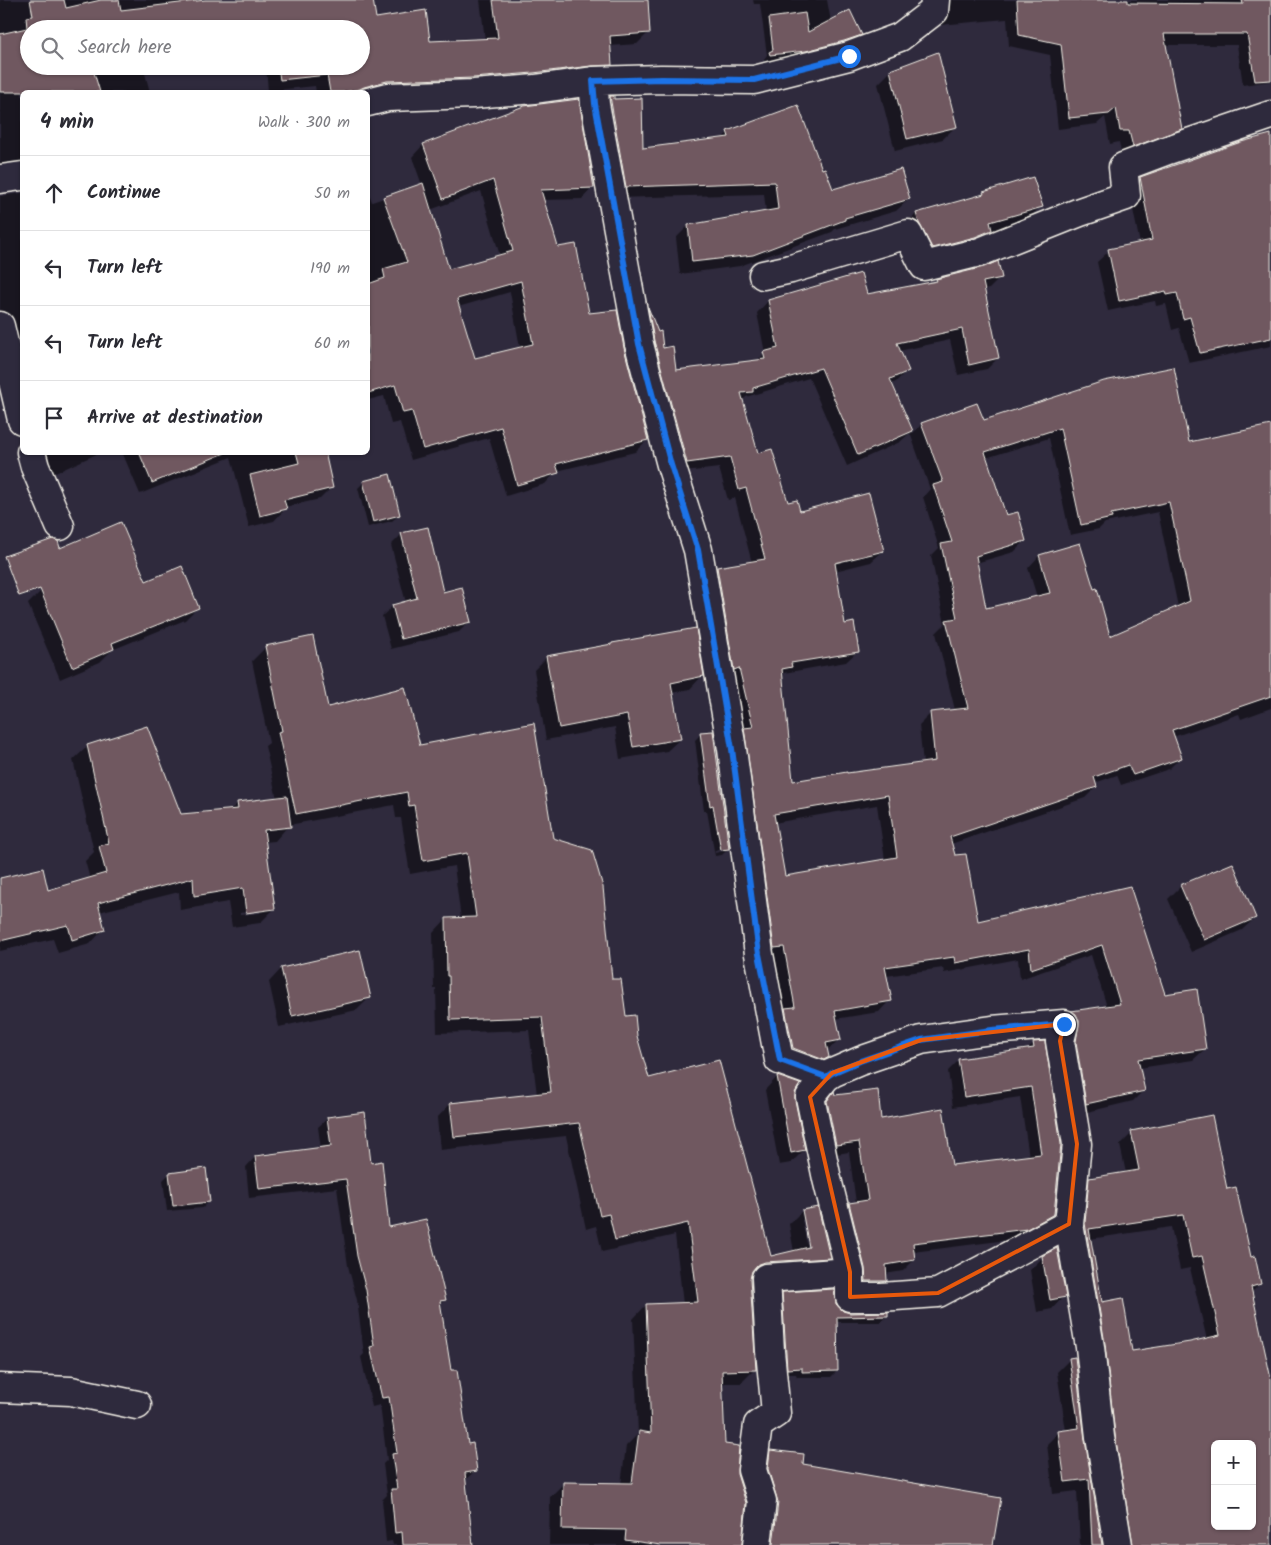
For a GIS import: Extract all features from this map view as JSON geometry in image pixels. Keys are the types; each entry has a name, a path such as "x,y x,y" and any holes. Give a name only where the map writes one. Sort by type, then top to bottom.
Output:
{"street":[{"path":"370,102 388,97 474,94 535,89 593,81 661,79 754,80 849,56 900,37 934,11 935,0"},
{"path":"593,81 595,104 639,344 671,465 698,550 732,749 759,954 780,1060 826,1077"},
{"path":"763,275 791,269 908,234 924,266 980,252 1080,212 1126,196 1123,167 1271,115"},
{"path":"0,179 20,176"},
{"path":"0,326 20,411"},
{"path":"32,455 60,526"},
{"path":"1069,1224 938,1293 850,1297 850,1272 827,1179 810,1097 826,1077 832,1073 860,1061 921,1040 992,1030 1064,1024 1060,1041 1077,1144 1069,1224 1090,1346 1100,1436 1118,1545"},
{"path":"757,1545 762,1501 752,1470 758,1425 776,1413 766,1278 850,1272"},
{"path":"0,1388 71,1391 137,1405"}],"highlighted area":[{"path":"1064,1024 1060,1041 1077,1144 1069,1224 938,1293 850,1297 850,1272 810,1097 832,1073 921,1040"}],"building":[{"path":"30,0 64,0 66,8 101,0 119,0 121,10 205,0 373,0 376,18 426,10 430,41 498,38 493,0 648,0 650,33 610,36 612,65 473,78 387,81 354,90 330,90 327,75 370,75 370,20 26,20 26,17 33,16"},
{"path":"1017,0 1128,0 1128,3 1243,4 1242,0 1271,0 1271,80 1255,81 1247,34 1164,34 1182,129 1133,147 1129,131 1120,131 1116,108 1109,114 1069,118 1061,44 1019,35"},
{"path":"850,10 862,35 806,51 770,55 769,52 773,50 769,18 805,13 808,32"},
{"path":"20,30 20,75 95,75 99,90 20,90 20,92 0,92 0,34"},
{"path":"938,52 957,127 907,139 890,70"},
{"path":"279,75 327,75 280,80"},
{"path":"610,96 614,96 614,99 642,98 643,148 729,137 727,131 798,105 822,169 825,168 833,189 901,169 910,199 845,218 845,220 753,255 692,262 688,225 778,209 775,182 626,187"},
{"path":"579,99 594,188 541,190 558,247 576,244 589,313 617,310 624,348 648,440 556,464 559,473 517,485 501,427 423,449 412,411 403,413 395,385 370,392 370,283 385,278 383,269 407,262 383,197 423,183 449,269 513,251 493,180 443,199 423,144 524,106","holes":["521,281 533,344 475,358 457,299"]},
{"path":"1271,134 1271,338 1200,353 1190,317 1183,319 1177,293 1167,295 1166,291 1119,301 1108,249 1152,240 1140,177 1241,142"},
{"path":"1033,177 1043,207 990,222 992,230 975,237 932,248 916,213 984,194 983,192"},
{"path":"998,261 1002,278 983,282 999,358 969,365 962,329 897,343 909,371 890,379 913,431 858,455 821,368 753,388 753,392 741,393 758,453 772,449 788,502 797,500 800,511 869,493 884,551 835,563 845,624 854,622 859,652 791,663 792,667 782,669 793,781 935,761 930,712 968,708 946,620 957,618 941,544 952,542 933,485 943,482 921,423 977,403 984,420 1104,381 1174,367 1189,442 1271,425 1271,696 1172,730 1182,758 1133,775 1128,765 1094,777 1097,787 950,837 955,855 966,854 978,921 1130,886 1165,994 1197,989 1206,1049 1138,1059 1145,1091 1086,1104 1076,1042 1079,1021 1076,1014 1071,1011 1120,1004 1102,945 1031,969 1029,949 955,963 954,957 885,967 892,1001 835,1011 841,1040 826,1043 829,1057 824,1060 793,1048 785,1008 795,1007 784,947 774,948 744,728 753,727 739,668 734,670 717,567 765,559 746,488 739,490 730,457 687,463 654,341 648,307 658,332 661,331 663,348 673,346 676,370 765,359 763,352 778,348 768,300 861,273 867,294 937,281 936,279 984,267","holes":["1060,428 1081,525 1112,518 1111,514 1169,502 1190,601 1110,636 1097,588 1094,589 1080,543 1039,555 1050,593 986,608 976,556 1026,541 1018,512 1006,515 985,452","888,795 897,857 785,876 774,814"]},
{"path":"140,455 220,455 152,483"},
{"path":"297,455 326,455 333,488 284,500 287,509 260,516 250,475 299,463"},
{"path":"390,474 400,515 373,522 363,481"},
{"path":"121,522 146,581 182,566 199,608 112,643 114,649 72,667 40,589 19,596 4,556 53,539 58,541 60,548"},
{"path":"428,527 443,592 462,587 471,622 401,639 392,605 417,598 401,533"},
{"path":"696,628 704,676 671,683 681,739 633,747 627,715 559,728 546,656"},
{"path":"313,636 328,707 405,687 420,745 534,723 553,838 592,850 603,887 612,979 621,979 626,1016 635,1015 637,1036 649,1078 719,1060 771,1256 809,1247 802,1210 818,1207 830,1258 765,1262 757,1265 752,1271 750,1279 756,1370 722,1371 725,1444 739,1446 737,1474 746,1503 742,1545 661,1545 625,1540 626,1530 562,1529 563,1482 632,1483 639,1431 651,1433 646,1304 698,1302 688,1223 615,1240 609,1214 600,1216 579,1123 454,1137 450,1103 551,1092 542,1017 450,1020 446,918 476,917 467,853 423,861 414,805 409,806 407,792 296,814 278,732 282,731 265,646"},
{"path":"147,726 181,814 238,809 237,802 287,796 291,827 264,830 275,909 246,913 243,888 194,896 193,878 98,903 105,930 72,940 68,925 0,941 0,878 43,868 48,890 106,873 99,846 109,843 87,745"},
{"path":"713,731 729,849 721,850 713,805 710,806 700,732"},
{"path":"1233,863 1256,918 1204,940 1180,885"},
{"path":"360,950 371,998 292,1016 281,968"},
{"path":"1045,1041 1061,1144 1054,1214 1027,1229 913,1243 915,1260 886,1265 887,1281 866,1281 865,1268 849,1203 868,1200 859,1142 836,1145 827,1101 834,1091 835,1095 878,1090 881,1119 943,1108 952,1165 1041,1154 1031,1087 964,1097 958,1059 1034,1048 1033,1042"},
{"path":"777,1076 800,1084 795,1093 795,1100 805,1150 791,1153"},
{"path":"365,1112 371,1163 382,1161 389,1227 426,1219 446,1300 440,1301 451,1370 457,1370 468,1444 473,1443 477,1471 465,1473 473,1545 403,1545 402,1532 395,1533 391,1489 397,1489 392,1454 397,1453 389,1397 382,1398 370,1347 374,1346 366,1290 357,1256 346,1179 259,1189 255,1156 331,1146 327,1117"},
{"path":"1212,1115 1227,1189 1236,1187 1251,1257 1255,1256 1261,1284 1251,1287 1271,1379 1271,1545 1133,1545 1115,1435 1105,1344 1085,1223 1089,1178 1139,1170 1131,1131","holes":["1183,1215 1192,1258 1202,1256 1220,1335 1190,1342 1132,1351 1123,1298 1102,1302 1089,1229"]},
{"path":"206,1168 210,1202 173,1206 169,1173"},
{"path":"1057,1248 1066,1297 1050,1300 1042,1256"},
{"path":"834,1289 836,1304 843,1311 850,1313 888,1312 888,1316 837,1317 838,1371 802,1372 802,1368 787,1369 782,1292"},
{"path":"1075,1357 1085,1440 1102,1545 1092,1545 1089,1479 1065,1482 1058,1431 1079,1428 1069,1358"},
{"path":"770,1450 804,1454 803,1464 1001,1498 993,1545 773,1545 778,1502 768,1469"}],"route":[{"path":"849,56 754,80 661,79 593,81 595,104 639,344 671,465 698,550 732,749 759,954 774,1033 780,1060 826,1077 860,1061 921,1040 992,1030 1064,1024"}]}
